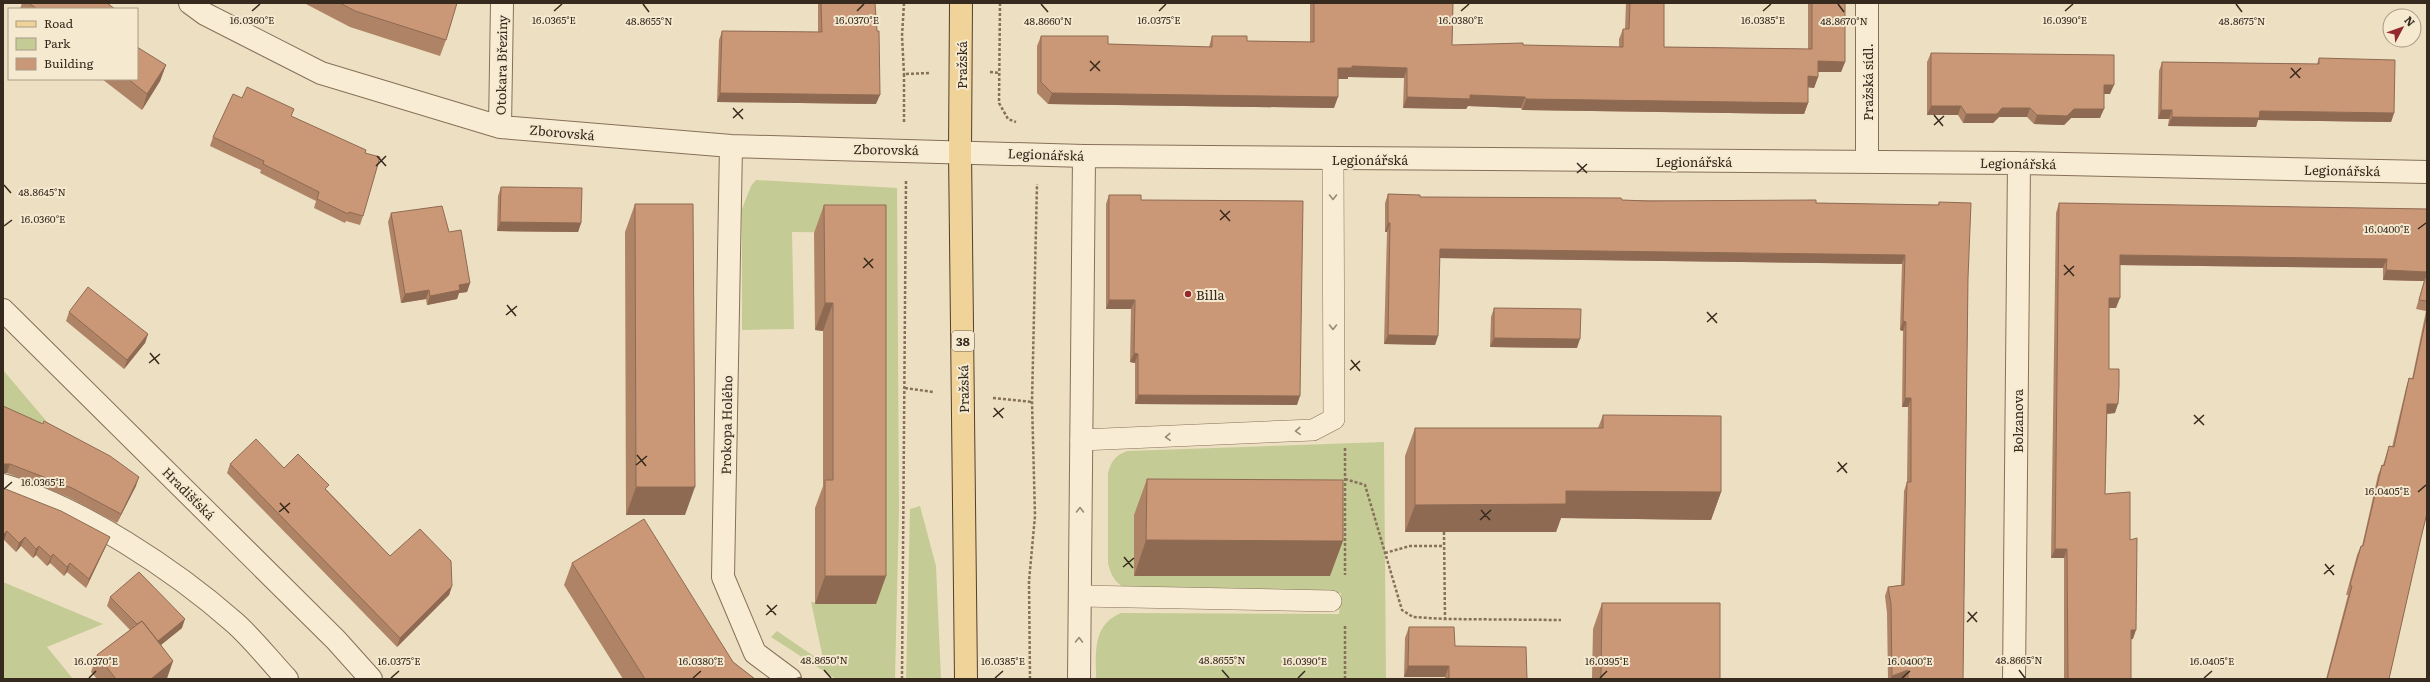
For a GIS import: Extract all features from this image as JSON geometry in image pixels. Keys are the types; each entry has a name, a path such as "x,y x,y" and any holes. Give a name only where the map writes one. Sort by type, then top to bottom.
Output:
{"main road":[{"name":"Pražská","path":"961,3 960,151 966,679"}],"street":[{"name":"Zborovská","path":"190,3 205,14 320,73 500,127 731,146 960,151"},
{"name":"Otokara Březiny","path":"500,127 502,3"},
{"name":"Pražská sídl.","path":"1867,3 1867,162"},
{"name":"Prokopa Holého","path":"731,146 723,577 755,653 790,679"},
{"name":"Legionářská","path":"960,151 1084,156 2019,163 2427,172"},
{"path":"1079,679 1084,156"},
{"name":"Bolzanova","path":"2014,679 2019,163"},
{"name":"Hradišťská","path":"3,310 336,640 371,679"},
{"path":"3,485 28,493 104,531 181,579 236,624 287,679"}],"lane":[{"path":"1081,440 1313,430 1334,419 1333,158"},
{"path":"1080,596 1331,601"}],"path":[{"path":"902,679 907,150 903,119 904,74 902,36 904,3"},
{"path":"1000,3 1000,73 998,103 1008,119 1032,128 1037,183 1032,402 1035,516 1029,581 1030,679"},
{"path":"904,74 961,72 1000,73"},
{"path":"1346,479 1365,485 1402,610 1413,617 1445,619 1561,620"},
{"path":"1444,532 1445,619"},
{"path":"1385,553 1410,546 1444,546"}],"green space":[{"path":"756,180 897,188 899,509 895,679 836,679 771,637 777,631 824,663 811,602 876,604 876,233 792,232 794,329 742,330 742,209 751,186"},
{"path":"3,370 59,436 3,412"},
{"path":"1384,442 1386,679 1096,679 1096,650 1100,632 1112,618 1121,613 1339,614 1341,593 1137,591 1121,586 1114,579 1108,563 1108,474 1110,466 1117,457 1127,451"},
{"path":"920,506 936,566 941,679 906,679 910,509"},
{"path":"3,582 103,624 47,647 73,679 3,679"}],"building":[{"path":"29,3 107,3 114,8 36,8"},
{"path":"340,3 457,3 446,40 355,11"},
{"path":"821,3 875,3 877,31 879,31 880,95 720,93 722,31 822,32"},
{"path":"1314,3 1453,3 1452,45 1523,43 1523,45 1623,47 1623,29 1629,29 1630,3 1664,3 1664,47 1812,49 1812,3 1845,3 1845,62 1818,61 1818,77 1808,76 1808,103 1526,99 1525,97 1470,95 1470,99 1407,97 1407,68 1352,66 1352,68 1338,68 1338,97 1052,93 1041,82 1041,36 1108,36 1108,44 1212,47 1212,36 1247,36 1247,41 1314,42"},
{"path":"138,48 166,65 147,94 129,80 138,80"},
{"path":"1931,53 2114,55 2114,85 2104,85 2104,109 2074,109 2067,116 2037,115 2030,108 2002,108 1997,114 1966,114 1961,106 1931,106"},
{"path":"2319,58 2395,60 2394,113 2260,111 2259,118 2172,117 2172,110 2161,110 2162,62 2319,64"},
{"path":"247,87 294,109 291,116 366,150 365,153 380,157 363,216 349,212 348,214 317,199 319,192 263,164 264,161 213,137 233,94 242,98"},
{"path":"501,187 582,188 581,223 500,222"},
{"path":"1388,194 1420,195 1420,197 1621,198 1622,200 1647,201 1816,200 1816,203 1939,205 1939,202 1971,203 1968,278 1963,679 1908,679 1908,670 1892,676 1891,604 1888,587 1904,585 1907,482 1911,482 1911,398 1905,398 1906,322 1903,321 1905,255 1440,249 1438,336 1388,335 1390,223 1388,223"},
{"path":"1109,195 1141,195 1141,200 1303,201 1300,396 1138,395 1138,354 1134,353 1135,300 1109,300"},
{"path":"2059,203 2427,209 2427,272 2386,270 2387,259 2120,255 2120,298 2109,298 2109,369 2119,369 2119,386 2118,404 2107,404 2105,494 2130,492 2130,540 2137,538 2136,630 2131,630 2131,679 2068,679 2067,549 2055,549"},
{"path":"635,204 693,204 695,487 636,487"},
{"path":"824,205 886,205 886,576 825,576 825,480 833,480 833,303 825,303"},
{"path":"442,206 449,232 461,230 470,283 459,285 460,290 430,296 429,290 405,294 391,213"},
{"path":"2427,272 2427,301 2419,300"},
{"path":"88,287 148,334 127,360 69,312"},
{"path":"1494,308 1581,309 1580,339 1494,338"},
{"path":"2427,314 2427,513 2389,679 2327,679 2352,586 2350,585 2361,546 2363,546 2382,465 2384,466 2389,446 2394,447 2409,378 2413,379"},
{"path":"3,406 43,424 44,421 110,456 139,477 121,514 72,488 10,464 3,464"},
{"path":"1603,415 1721,416 1721,492 1566,491 1566,504 1415,505 1415,428 1603,428"},
{"path":"256,439 284,468 298,454 329,485 325,489 390,556 420,529 451,561 452,586 400,638 230,464"},
{"path":"1147,479 1343,480 1343,541 1146,540"},
{"path":"3,488 61,511 110,537 89,579 70,563 67,567 53,554 51,557 39,546 36,549 25,537 19,543 7,531 3,535"},
{"path":"644,519 733,662 755,679 645,679 572,563"},
{"path":"139,572 185,619 158,641 142,621 137,624 110,597"},
{"path":"1602,603 1720,603 1720,679 1601,679"},
{"path":"142,621 173,661 151,679 116,679 97,655"},
{"path":"1409,627 1454,627 1455,646 1526,647 1527,679 1449,679 1449,666 1408,666"}],"place":[{"name":"Billa","path":"1188,294"}]}
